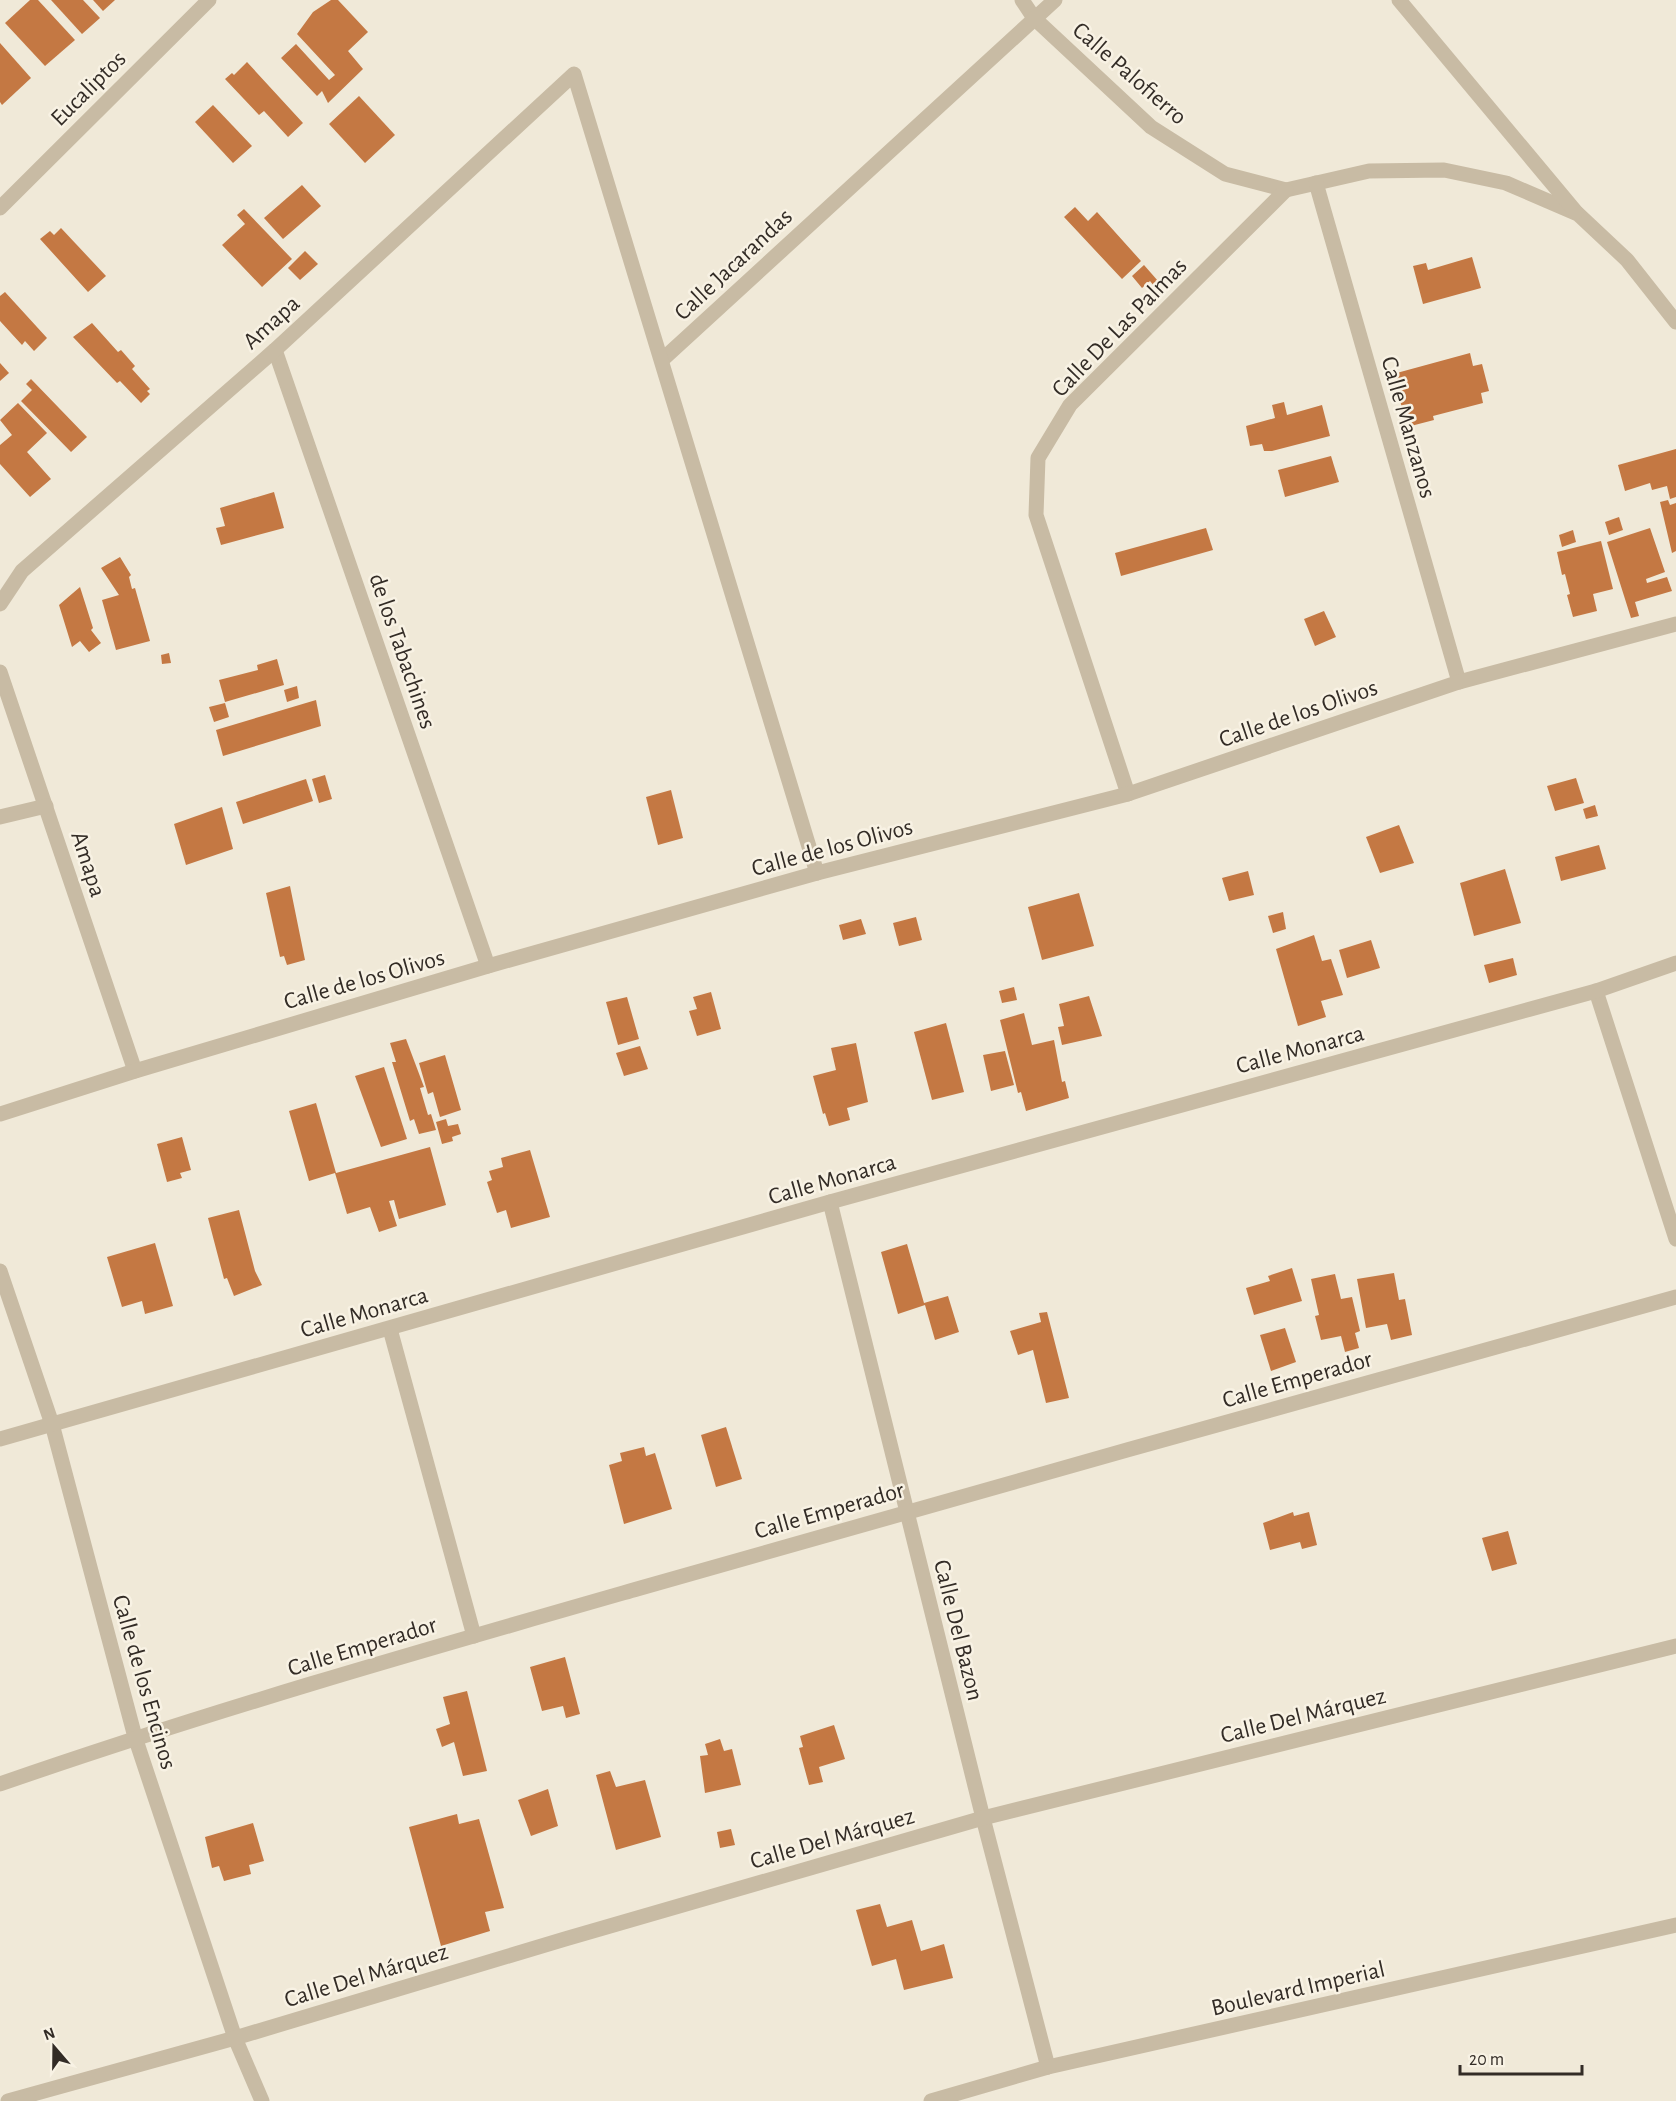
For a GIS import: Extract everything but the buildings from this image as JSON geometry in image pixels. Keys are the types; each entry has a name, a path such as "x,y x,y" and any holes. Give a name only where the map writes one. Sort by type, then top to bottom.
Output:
{"street":[{"name":"Eucaliptos","path":"0,208 208,0"},
{"name":"Calle Palofierro","path":"1022,0 1034,18 1151,127 1225,174 1286,190"},
{"name":"Calle Jacarandas","path":"574,74 662,360 1055,0"},
{"path":"1399,0 1578,214 1627,260 1676,322"},
{"name":"Amapa","path":"0,604 21,571 275,350 574,74"},
{"path":"1286,190 1369,171 1444,170 1506,183 1578,214"},
{"name":"Calle Manzanos","path":"1316,183 1459,682"},
{"name":"Calle De Las Palmas","path":"1128,794 1036,515 1038,458 1070,405 1286,190"},
{"name":"de los Tabachines","path":"275,350 488,966"},
{"path":"662,360 817,873"},
{"name":"Calle de los Olivos","path":"0,1114 135,1071 488,966 817,873 1128,794 1459,682 1676,624"},
{"name":"Amapa","path":"0,672 135,1071"},
{"path":"0,817 46,806"},
{"name":"Calle Monarca","path":"0,1439 830,1202 1596,991 1676,963"},
{"path":"1596,991 1676,1239"},
{"name":"Calle Del Bazon","path":"830,1202 983,1818 1048,2067"},
{"name":"Calle de los Encinos","path":"0,1271 52,1424 135,1737 235,2038 262,2101"},
{"name":"Calle Emperador","path":"0,1784 135,1737 474,1636 906,1511 1676,1297"},
{"path":"390,1329 474,1636"},
{"name":"Calle Del Márquez","path":"8,2101 235,2038 565,1939 983,1818 1676,1646"},
{"name":"Boulevard Imperial","path":"931,2101 1048,2067 1676,1925"}]}
